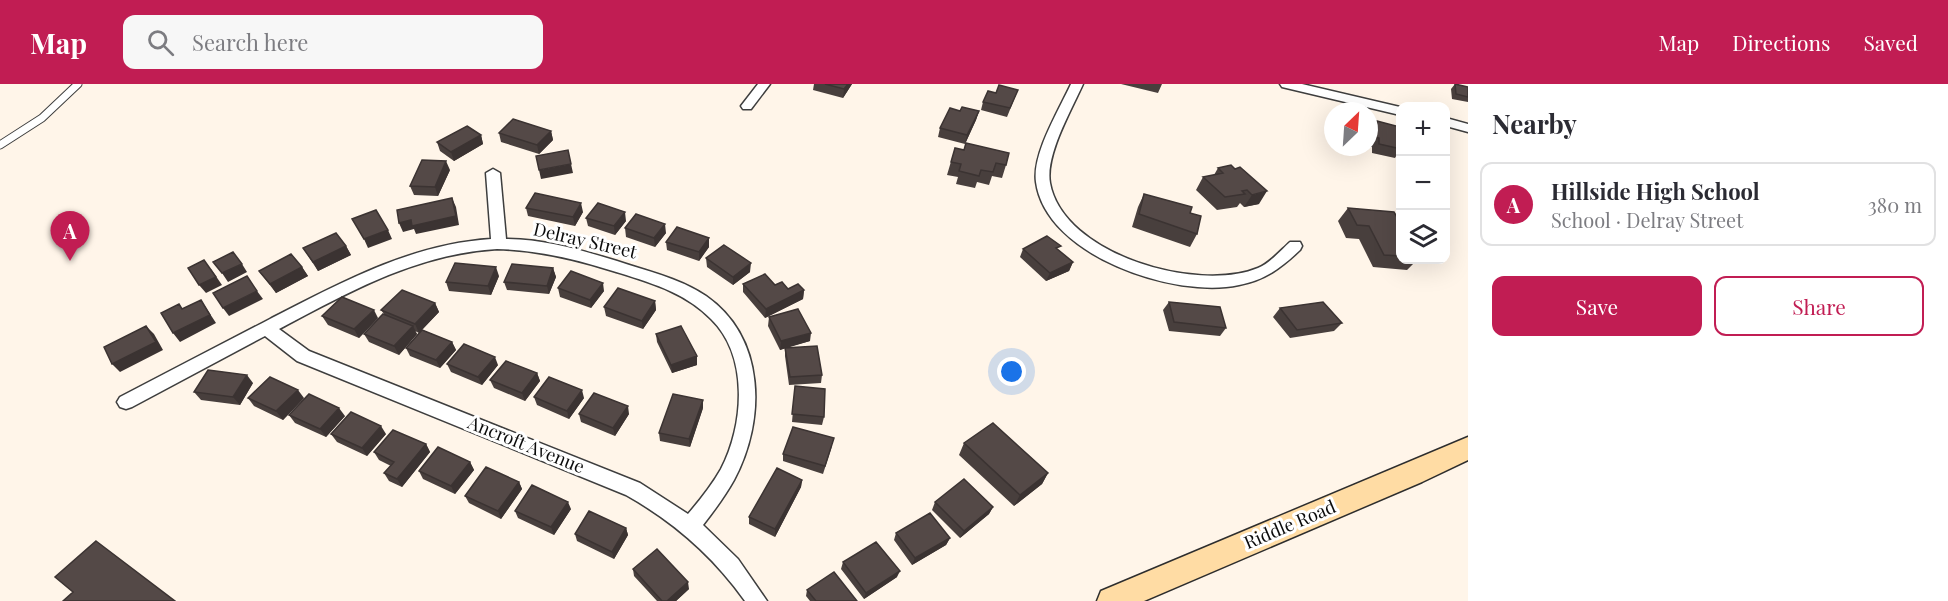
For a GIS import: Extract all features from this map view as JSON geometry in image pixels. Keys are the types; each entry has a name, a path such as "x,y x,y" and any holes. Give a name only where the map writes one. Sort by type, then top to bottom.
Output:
{"main road":[{"name":"Riddle Road","path":"1111,601 1413,474 1468,448"}],"street":[{"path":"747,106 764,84"},
{"path":"1077,84 1045,161 1043,183 1051,205 1083,240 1113,258 1138,269 1165,277 1200,282 1234,280 1264,273 1295,246"},
{"path":"1286,84 1320,88 1396,110"},
{"path":"1450,123 1468,128"},
{"path":"493,173 499,244"},
{"name":"Delray Street","path":"126,402 386,269 453,250 499,244 564,253 596,260 670,285 701,301 715,312 728,328 746,363 748,387 745,422 726,477 691,525"},
{"name":"Ancroft Avenue","path":"267,329 303,356 633,489 667,507 691,525 715,548 757,601"}],"lane":[{"path":"0,145 18,136 78,84"}],"building":[{"path":"825,84 848,84 844,89"},
{"path":"1455,84 1468,87 1468,97 1456,94"},
{"path":"999,85 1018,90 1010,108 983,102 988,91 996,93"},
{"path":"962,107 979,111 967,135 940,128 950,108 960,111"},
{"path":"513,119 551,131 537,145 499,133"},
{"path":"1378,121 1396,126 1396,148 1379,144"},
{"path":"467,126 481,135 451,152 437,142"},
{"path":"966,143 1009,153 1006,165 996,163 993,172 981,170 979,176 959,171 961,164 951,162 955,148 964,150"},
{"path":"568,150 571,164 539,170 536,156"},
{"path":"422,160 446,161 435,187 410,186"},
{"path":"1231,165 1235,169 1240,167 1267,191 1252,195 1247,190 1242,191 1245,194 1225,197 1203,177 1223,173 1218,168"},
{"path":"535,193 581,203 573,217 526,208"},
{"path":"1144,194 1192,207 1190,213 1201,216 1197,234 1139,214"},
{"path":"452,198 456,216 412,226 411,220 399,223 397,210"},
{"path":"598,203 625,212 614,226 586,218"},
{"path":"1348,208 1394,212 1396,215 1396,256 1384,255 1369,226 1357,225"},
{"path":"376,210 388,230 364,239 352,219"},
{"path":"636,214 665,224 654,238 625,228"},
{"path":"677,227 709,238 699,252 666,242"},
{"path":"336,233 346,246 313,262 303,248"},
{"path":"1047,236 1061,246 1056,248 1073,262 1050,273 1023,249"},
{"path":"724,245 751,263 733,277 706,258"},
{"path":"233,252 242,264 222,273 213,262"},
{"path":"291,254 302,267 270,284 259,271"},
{"path":"204,260 216,277 199,285 188,268"},
{"path":"455,263 496,267 488,286 446,282"},
{"path":"512,264 553,268 547,286 504,282"},
{"path":"571,271 603,283 590,300 558,288"},
{"path":"765,274 775,285 782,282 788,289 798,284 804,290 766,309 743,284"},
{"path":"247,276 257,291 223,308 213,293"},
{"path":"618,288 655,301 642,321 604,307"},
{"path":"402,290 435,303 415,324 381,310"},
{"path":"342,297 374,310 354,329 322,316"},
{"path":"201,300 210,315 173,333 161,313 179,304 182,309"},
{"path":"1169,302 1220,307 1226,328 1174,322"},
{"path":"1323,302 1342,323 1297,330 1280,308"},
{"path":"798,309 811,333 781,341 769,317"},
{"path":"383,314 413,326 394,346 364,334"},
{"path":"146,326 156,342 112,364 104,347"},
{"path":"681,326 697,356 671,365 656,334"},
{"path":"422,330 452,342 436,360 406,348"},
{"path":"464,344 495,357 478,377 447,364"},
{"path":"817,346 822,375 790,377 785,348"},
{"path":"506,361 537,373 522,393 490,380"},
{"path":"208,370 247,375 233,397 194,392"},
{"path":"270,377 298,390 276,411 248,398"},
{"path":"549,377 582,390 567,411 534,397"},
{"path":"795,386 825,389 824,417 792,414"},
{"path":"594,393 628,406 613,428 579,414"},
{"path":"309,394 339,408 320,429 289,415"},
{"path":"673,394 703,400 689,439 659,433"},
{"path":"351,412 381,426 362,448 331,434"},
{"path":"993,423 1048,473 1020,495 964,443"},
{"path":"793,427 834,438 825,466 783,454"},
{"path":"393,430 426,444 397,479 384,473 394,462 374,452"},
{"path":"438,447 470,462 451,486 419,471"},
{"path":"486,467 519,482 498,511 465,496"},
{"path":"777,468 802,480 775,529 749,517"},
{"path":"964,479 993,507 964,531 935,502"},
{"path":"532,485 568,502 551,527 515,511"},
{"path":"589,511 626,528 612,552 575,534"},
{"path":"930,513 950,538 915,558 896,533"},
{"path":"96,541 175,601 63,601 73,592 55,577"},
{"path":"876,542 900,571 866,593 843,562"},
{"path":"657,549 688,582 667,601 662,601 633,569"},
{"path":"834,572 857,601 816,601 807,590"}],"place":[{"name":"Hillside High School","path":"70,261"}]}
